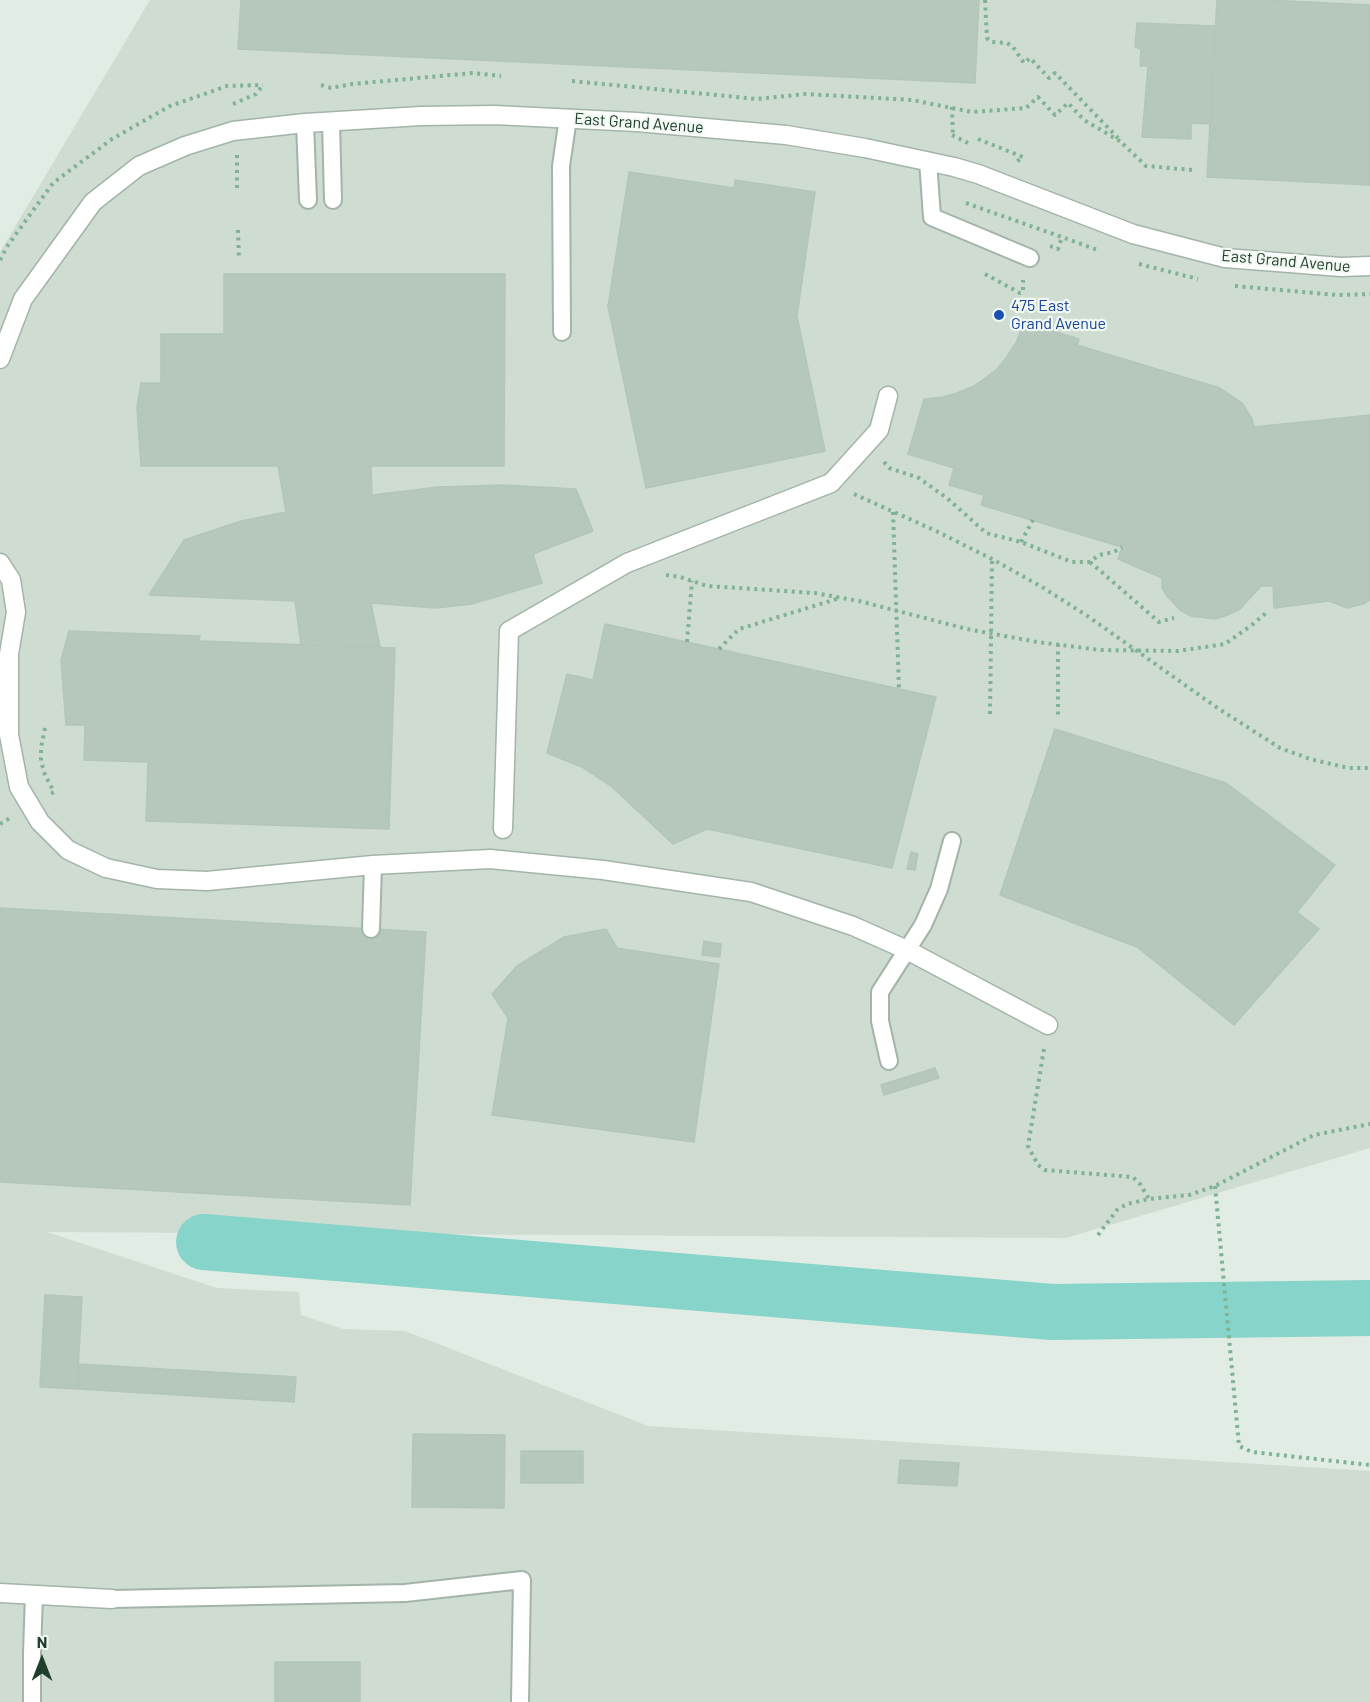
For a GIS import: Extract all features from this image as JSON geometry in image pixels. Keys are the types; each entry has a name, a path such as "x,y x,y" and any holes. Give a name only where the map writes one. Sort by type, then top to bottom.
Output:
{"street":[{"name":"East Grand Avenue","path":"0,359 23,299 93,202 130,173 140,166 185,146 233,131 305,123 421,116 494,115 703,126 786,135 928,160 978,174 1133,234 1225,258 1341,267 1370,266"},
{"path":"503,830 509,631 627,563 831,483 879,430 888,396"},
{"path":"0,563 11,580 16,612 9,654 9,735 19,787 40,822 69,850 106,868 157,879 207,881 373,865 490,859 603,870 751,892 853,926 907,950 1048,1025"},
{"path":"0,1593 112,1599"}],"lane":[{"path":"562,332 561,166 568,118"},
{"path":"331,122 333,200"},
{"path":"305,123 308,200"},
{"path":"928,160 932,217 1030,258"},
{"path":"889,1061 880,1021 880,992 923,926 939,889 952,841"},
{"path":"370,929 373,865"},
{"path":"112,1599 405,1593 522,1581 520,1702"},
{"path":"32,1702 34,1595"}],"path":[{"path":"985,0 987,38 991,42 1007,43 1013,47 1024,63 1030,58 1049,78 1055,73 1146,166 1193,170"},
{"path":"321,85 331,88 473,73 501,76"},
{"path":"572,81 757,99 816,95 912,100 972,112 1026,108 1038,97 1055,115 1068,103 1084,120 1123,144"},
{"path":"229,106 256,94 263,85"},
{"path":"952,107 953,143"},
{"path":"952,135 975,147"},
{"path":"978,139 1023,157 1017,163 1006,159"},
{"path":"237,153 237,190"},
{"path":"238,230 239,260"},
{"path":"1058,249 1062,237"},
{"path":"985,274 1020,293 1023,292 1023,280"},
{"path":"868,442 889,468 919,478 948,499 986,533 1021,542 1072,562 1090,562 1099,555 1114,552 1122,547"},
{"path":"831,483 992,559 1089,617 1216,707 1280,748 1331,764 1349,768 1370,768"},
{"path":"893,512 899,689"},
{"path":"1021,542 1033,520"},
{"path":"990,714 992,559"},
{"path":"1090,562 1159,622 1174,618"},
{"path":"657,573 707,586 796,591 859,601 967,629 1100,650 1178,651 1225,644 1267,612"},
{"path":"687,642 692,581"},
{"path":"718,649 739,629 840,598"},
{"path":"1058,644 1058,718"},
{"path":"45,728 41,761 54,792 47,796"},
{"path":"0,824 10,818"},
{"path":"1048,1025 1029,1135 1028,1146 1032,1156 1045,1170 1133,1177 1149,1198"},
{"path":"1098,1235 1117,1210 1127,1204 1149,1198 1189,1195 1215,1186 1314,1135 1370,1124"},
{"path":"1215,1186 1236,1434 1239,1446 1252,1452 1370,1465"}],"shaded area":[{"path":"150,0 1370,0 1370,1148 1066,1238 47,1232 217,1288 299,1292 301,1315 343,1329 405,1331 648,1426 1370,1471 1370,1702 0,1702 0,252"}],"building":[{"path":"241,0 979,0 975,83 238,49"},
{"path":"1217,0 1370,5 1370,185 1207,177"},
{"path":"1137,23 1215,26 1211,124 1191,123 1191,139 1142,137 1148,66 1140,66 1141,49 1135,47"},
{"path":"629,172 734,188 735,180 815,192 797,316 825,451 646,488 608,306"},
{"path":"224,274 505,274 504,466 141,466 137,407 141,383 161,383 161,334 224,334"},
{"path":"1024,322 1079,339 1077,345 1220,388 1242,403 1254,427 1370,415 1370,600 1347,608 1329,601 1274,608 1273,586 1261,586 1240,609 1225,616 1215,619 1191,616 1180,610 1167,596 1162,588 1162,578 1118,559 1122,547 981,505 984,495 949,485 954,468 908,454 924,399 957,393 974,386 997,369 1016,343"},
{"path":"278,466 371,466 372,495 438,487 502,485 576,489 593,531 533,554 542,583 472,604 436,608 371,603 380,647 301,645 295,601 149,595 184,540 241,521 286,512"},
{"path":"605,624 936,697 892,868 707,829 673,844 612,787 582,767 547,753 567,674 593,680"},
{"path":"69,631 200,636 199,641 395,648 389,829 146,821 148,762 84,760 85,725 66,725 61,660"},
{"path":"1055,729 1226,783 1335,865 1297,912 1319,929 1234,1025 1137,947 1000,895"},
{"path":"911,852 918,854 915,870 907,869"},
{"path":"0,908 426,932 410,1205 0,1182"},
{"path":"606,929 617,948 719,964 694,1142 492,1115 508,1018 492,994 517,966 564,937"},
{"path":"704,941 721,944 720,957 702,955"},
{"path":"935,1068 939,1078 884,1095 881,1085"},
{"path":"45,1295 82,1297 77,1389 40,1387"},
{"path":"79,1364 296,1377 294,1402 78,1389"},
{"path":"413,1434 505,1435 504,1508 412,1507"},
{"path":"521,1451 583,1451 583,1483 521,1483"},
{"path":"900,1460 959,1463 957,1486 898,1483"},
{"path":"275,1662 360,1662 360,1702 275,1702"}],"waterway":[{"path":"204,1242 1052,1312 1370,1308"}],"place":[{"name":"475 East Grand Avenue","path":"999,315"}]}
